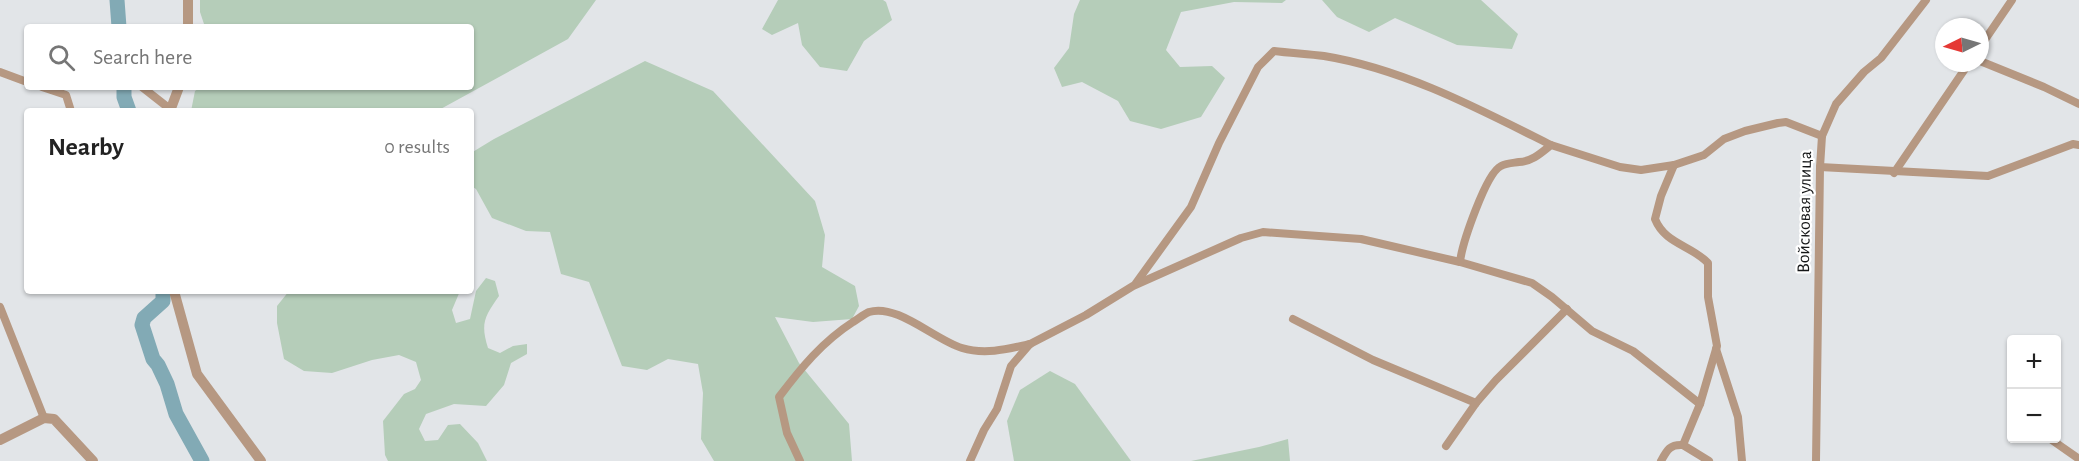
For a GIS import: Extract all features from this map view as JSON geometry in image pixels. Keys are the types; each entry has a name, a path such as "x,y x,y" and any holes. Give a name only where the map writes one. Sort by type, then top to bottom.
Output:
{"street":[{"path":"188,0 188,24"},
{"name":"Войсковая улица","path":"1816,461 1822,136 1836,104 1864,72 1881,58 1926,0"},
{"path":"1989,34 2012,0"},
{"path":"1133,286 1191,207 1219,143 1258,67 1274,51 1325,56 1386,72 1473,106 1551,145 1620,167 1641,170 1674,165 1704,155 1724,140 1745,131 1778,123 1786,122 1822,136"},
{"path":"1989,65 2079,104"},
{"path":"0,72 24,81"},
{"path":"1894,173 1963,72"},
{"path":"51,90 66,95 70,108"},
{"path":"146,90 168,108"},
{"path":"171,108 177,90"},
{"path":"1820,167 1894,173 1988,176 2073,144 2079,146"},
{"path":"1460,262 1461,247 1490,177 1501,166 1530,160 1551,145"},
{"path":"1674,165 1661,196 1655,219 1662,233 1708,263 1708,297 1716,349 1738,417 1742,461"},
{"path":"800,461 788,433 778,397 821,346 868,312 880,311 896,314 962,348 982,352 1000,351 1030,344 1086,315 1133,286 1241,238 1263,232 1361,239 1460,262 1532,283 1592,331 1633,351 1700,404"},
{"path":"175,294 197,374 261,461"},
{"path":"0,307 44,418"},
{"path":"1446,446 1476,403 1519,355 1566,309"},
{"path":"1293,319 1373,360 1476,403"},
{"path":"970,461 984,430 997,409 1011,366 1030,344"},
{"path":"1683,445 1700,404 1716,349"},
{"path":"0,440 44,418 54,419 93,461"},
{"path":"2056,443 2079,459"},
{"path":"1661,461 1668,448 1673,445 1683,445 1706,461"}],"green space":[{"path":"200,0 596,0 568,39 442,108 192,108 196,90 474,90 474,24 204,24 200,12"},
{"path":"778,0 883,0 886,2 892,20 864,41 847,71 820,67 802,45 798,23 772,35 762,29"},
{"path":"1080,0 1286,0 1282,3 1234,2 1181,12 1166,50 1180,67 1212,66 1225,78 1201,117 1161,129 1130,121 1118,101 1082,82 1062,87 1054,68 1069,48 1074,14"},
{"path":"1322,0 1481,0 1518,34 1512,49 1457,45 1395,18 1369,32 1337,17"},
{"path":"645,61 713,91 815,201 825,235 822,267 855,286 859,306 852,319 813,322 775,317 799,363 849,424 852,461 714,461 701,439 703,393 698,364 668,359 647,370 622,366 589,282 561,274 550,232 526,231 492,218 474,188 474,151"},
{"path":"486,278 495,281 499,296 485,320 484,332 488,348 500,353 513,346 527,344 527,354 511,363 504,385 486,406 454,404 426,414 419,429 425,441 438,440 448,425 460,424 478,443 487,461 388,461 385,455 383,421 404,394 415,389 421,380 416,362 399,355 372,360 332,373 304,371 284,359 277,323 277,306 287,294 459,294 452,310 456,323 470,319 476,291"},
{"path":"1050,371 1075,384 1131,461 1014,461 1007,421 1020,390"},
{"path":"1288,439 1290,461 1191,461 1259,447"}],"waterway":[{"path":"117,0 119,24"},
{"path":"124,90 128,108"},
{"path":"163,294 163,301 144,318 142,325 153,359 167,384 176,414 202,461"}]}
